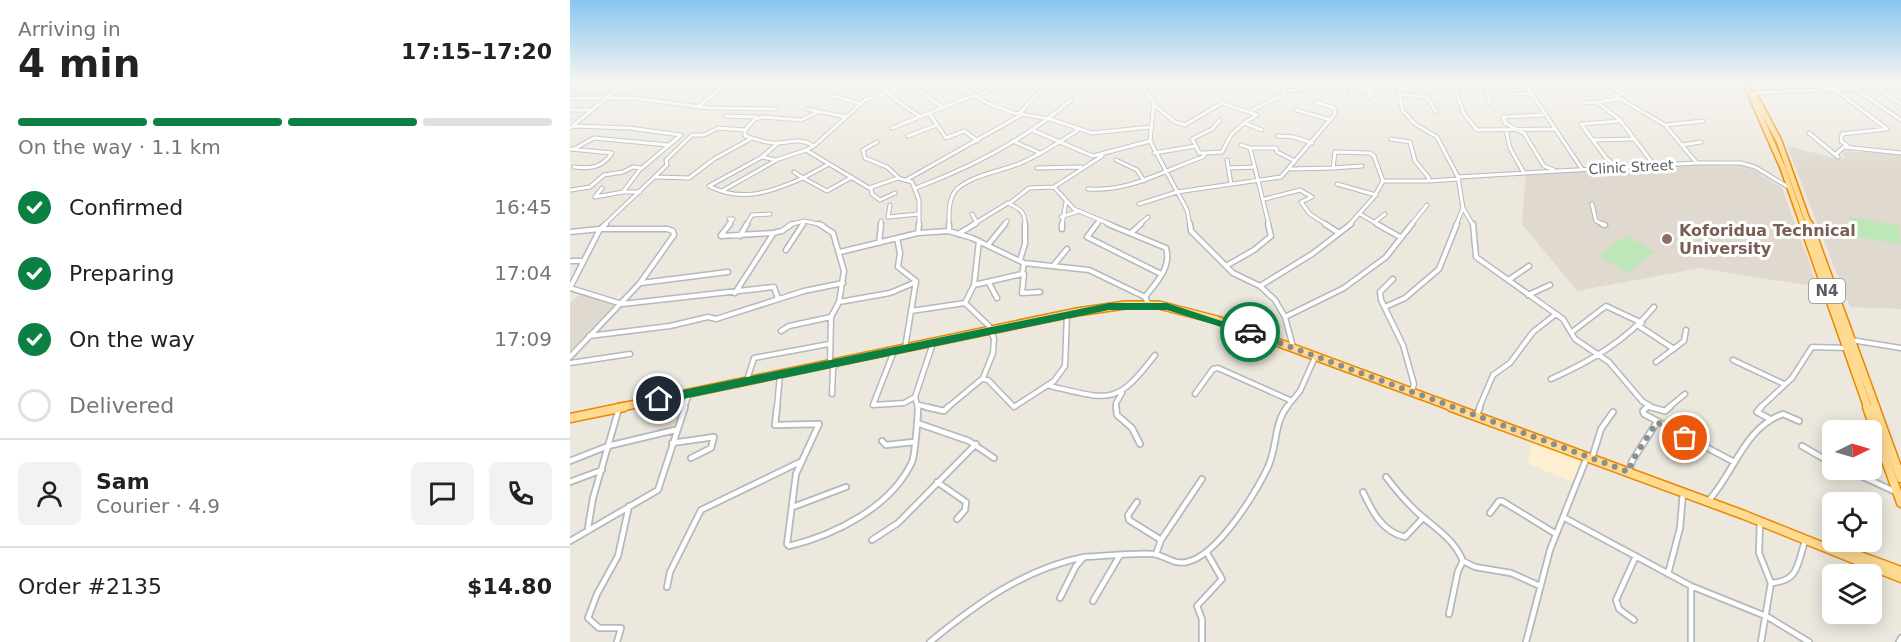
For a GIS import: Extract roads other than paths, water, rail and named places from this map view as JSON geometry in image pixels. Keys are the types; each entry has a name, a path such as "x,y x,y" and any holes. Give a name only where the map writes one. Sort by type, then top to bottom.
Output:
{"highway":[{"name":"N4","path":"1759,112 1793,189 1901,478"},
{"name":"N4","path":"1793,189 1901,503"},
{"path":"570,418 1067,314 1125,305 1183,310 1412,390 1708,501 1901,578"},
{"path":"1761,522 1901,571"}],"street":[{"path":"571,127 589,112"},
{"path":"778,143 743,135 755,119 763,117 801,120 818,112 846,117"},
{"path":"721,192 776,160 814,146 852,112"},
{"path":"914,112 920,117"},
{"path":"892,128 932,112"},
{"path":"1015,112 1050,119 1079,130 1099,133 1151,128"},
{"path":"916,188 953,174 1032,130 1058,112"},
{"path":"1153,112 1150,141 1154,153 1187,210 1194,236 1241,278 1260,286 1275,300 1285,317 1293,347"},
{"path":"1164,112 1183,125 1206,112"},
{"path":"1220,120 1212,129 1192,139 1199,153 1222,152 1231,135 1244,123 1257,116 1252,112"},
{"path":"1303,112 1332,120"},
{"path":"1139,204 1177,192 1281,177 1291,169 1295,161 1332,120 1335,112"},
{"path":"1404,112 1414,124 1437,137 1459,178 1463,208 1474,226 1476,257 1560,316 1572,332 1573,338 1601,356 1649,405 1665,411 1685,394"},
{"path":"1463,112 1477,130 1555,129"},
{"path":"1542,112 1582,170"},
{"path":"1609,112 1621,122 1654,165"},
{"path":"1641,112 1665,125 1696,163"},
{"path":"1850,148 1841,141 1842,134 1887,129 1865,112"},
{"path":"929,113 946,138 964,131 978,141"},
{"path":"905,180 978,141 1021,114"},
{"path":"1525,134 1505,123 1503,117 1544,115"},
{"path":"726,116 756,117 755,119"},
{"path":"1665,125 1703,121"},
{"path":"1619,168 1606,158 1581,124 1621,122"},
{"path":"1244,123 1262,130"},
{"path":"908,136 937,125"},
{"path":"571,127 680,134 632,177 623,192"},
{"path":"745,130 718,128 706,135 693,135 686,141 666,160 667,165 641,192 600,229 594,238 595,243 582,262 570,288 622,304 776,287 778,299"},
{"path":"1032,130 1090,155 1104,154 1150,141"},
{"path":"949,231 948,218 951,200 958,188 977,180 980,175 1003,172 1079,130"},
{"path":"1506,130 1510,148 1524,174"},
{"path":"1522,130 1544,166 1555,171"},
{"path":"1809,133 1837,156 1844,147 1901,153"},
{"path":"1278,136 1294,137 1312,143"},
{"path":"572,149 594,138 669,145"},
{"path":"655,177 689,178 714,159 752,138"},
{"path":"814,146 793,138 778,143 762,157 709,186 735,195 764,195 828,165"},
{"path":"1593,140 1633,139"},
{"path":"675,140 686,141"},
{"path":"1391,140 1410,142 1415,161 1429,178 1428,181"},
{"path":"1012,141 1040,153"},
{"path":"877,142 863,150 866,158 893,171 899,178 916,188 919,214 918,233"},
{"path":"1682,145 1701,142"},
{"path":"1241,145 1250,148 1276,148 1277,152 1295,161"},
{"path":"1154,153 1196,146"},
{"path":"1226,266 1254,250 1271,236 1265,199 1258,182 1259,178 1250,148"},
{"path":"572,149 612,153 605,162 594,169 574,167"},
{"path":"806,150 828,165 871,188 899,178"},
{"path":"1088,189 1121,191 1203,158 1204,153"},
{"path":"1260,286 1339,233 1360,214 1376,195 1383,181 1376,161 1370,153 1335,153 1333,168"},
{"path":"958,234 1010,203 1029,188 1041,190 1054,187 1104,154"},
{"path":"762,157 776,160"},
{"path":"1116,160 1137,170 1144,181"},
{"path":"1227,160 1231,184"},
{"name":"Clinic Street","path":"1383,181 1428,181 1696,163 1747,164 1793,189"},
{"path":"1291,169 1362,166"},
{"path":"571,190 590,187 604,175 623,172 633,167 642,168"},
{"path":"1229,168 1254,167"},
{"path":"1037,168 1082,168"},
{"path":"794,172 827,191 852,177"},
{"path":"1337,184 1347,189 1376,195"},
{"path":"1054,187 1066,202 1079,211 1166,248 1169,259 1145,297"},
{"path":"602,188 595,197 623,192 641,192"},
{"path":"871,188 872,194 880,200 895,193"},
{"path":"1265,199 1299,190 1312,197 1302,202 1308,212 1339,233"},
{"path":"1062,229 1061,218 1066,202"},
{"path":"1010,203 1021,208 1025,214 1022,293 1040,292"},
{"path":"1592,204 1596,221 1605,225"},
{"path":"890,205 888,217 919,214"},
{"path":"1285,317 1352,283 1386,257 1427,205"},
{"path":"1385,307 1405,298 1439,269 1463,208"},
{"path":"1061,218 1079,211"},
{"path":"740,236 752,215 770,214"},
{"path":"972,214 977,223"},
{"path":"1360,214 1400,237"},
{"path":"1375,222 1385,214"},
{"path":"1132,232 1149,217"},
{"path":"729,219 733,219 720,236 773,233 782,231 790,224 804,221 822,224 828,228 840,252 843,283 839,302 831,317 829,344 834,363 832,394"},
{"path":"1100,220 1087,237 1161,274"},
{"path":"786,250 804,221"},
{"path":"879,243 881,221"},
{"path":"988,245 1007,221"},
{"path":"570,231 600,229 673,231 673,239 640,283 570,357"},
{"path":"840,252 918,233 949,231 988,245 1022,261 1082,268 1101,273 1145,297 1149,306"},
{"path":"735,293 773,233"},
{"path":"897,238 900,254 898,267 916,281"},
{"path":"965,303 974,285 979,242"},
{"path":"1053,266 1067,249"},
{"path":"570,261 579,259 582,262"},
{"path":"1510,279 1529,266"},
{"path":"640,283 728,272"},
{"path":"974,285 1024,273"},
{"path":"1393,279 1380,292 1403,345 1414,384 1412,390"},
{"path":"839,302 905,288 916,281"},
{"path":"905,348 916,281"},
{"path":"588,336 670,326 708,317 716,319 778,299 843,283"},
{"path":"989,283 997,298"},
{"path":"1528,295 1550,285"},
{"path":"911,311 965,303"},
{"path":"919,405 944,411 955,398 982,379 993,355 991,330 965,303"},
{"path":"1572,332 1606,306 1641,325 1674,349"},
{"path":"1551,379 1601,356 1641,325 1654,307"},
{"path":"982,379 988,380 1014,407 1049,386 1062,372 1066,360 1067,314"},
{"path":"1477,415 1493,375 1510,363 1533,332 1556,314"},
{"path":"781,331 789,326 831,317"},
{"path":"1656,362 1684,341 1686,330"},
{"path":"1851,340 1901,348"},
{"path":"894,350 872,405 904,403 915,397 933,343"},
{"path":"746,381 754,358 829,344"},
{"path":"1770,419 1757,412 1766,399 1777,393 1809,356 1814,346 1848,348"},
{"path":"570,363 630,354"},
{"path":"1116,403 1155,355"},
{"path":"930,642 960,617 1030,574 1066,559 1155,554 1164,561 1180,565 1207,553 1227,532 1260,484 1272,459 1281,414 1300,391 1316,355"},
{"path":"1733,360 1784,384"},
{"path":"1195,394 1213,369 1218,368 1264,386 1292,401"},
{"path":"780,374 775,425 817,422 819,424 801,462 794,484 787,544 789,546 838,531 884,497 900,479 914,458 919,405 915,397"},
{"path":"1049,386 1111,396 1122,393"},
{"path":"570,541 658,490 675,430 690,393"},
{"path":"1111,396 1116,403 1117,414 1132,428 1140,444"},
{"path":"1649,405 1642,413 1734,462"},
{"path":"588,529 592,518 593,498 620,408"},
{"path":"1526,642 1556,534 1601,429 1613,412"},
{"path":"1708,501 1729,475 1747,441 1770,419 1783,414 1799,422"},
{"path":"1629,472 1632,461 1657,422"},
{"path":"917,423 976,444 994,458"},
{"path":"570,461 608,446 675,430"},
{"path":"672,443 714,437 711,448 692,458"},
{"path":"882,441 886,445 914,442"},
{"path":"872,540 898,523 976,444"},
{"path":"1802,446 1822,458"},
{"path":"667,587 670,572 701,510 801,462"},
{"path":"570,482 602,469"},
{"path":"1386,477 1424,518 1452,540 1462,561 1475,567 1511,573 1540,586"},
{"path":"1155,554 1161,540 1202,479"},
{"path":"1869,480 1898,494"},
{"path":"937,482 966,502 965,510 957,519"},
{"path":"793,507 846,486"},
{"path":"1363,492 1381,522 1399,537 1405,537 1424,518"},
{"path":"1668,574 1680,528 1683,492"},
{"path":"1490,513 1499,501 1502,501 1556,534"},
{"path":"1137,502 1128,515 1129,520 1161,540"},
{"path":"617,642 621,628 598,628 588,618 597,594 618,556 630,506"},
{"path":"1563,517 1691,586 1768,617 1809,642"},
{"path":"592,518 606,519"},
{"path":"1761,522 1759,553 1771,583 1768,617 1763,625 1761,642"},
{"path":"1771,583 1785,582 1793,577 1805,540"},
{"path":"1202,642 1202,619 1197,606 1199,601 1218,586 1222,579 1207,553"},
{"path":"1093,601 1120,555"},
{"path":"1634,620 1619,609 1616,600 1636,556"},
{"path":"1060,598 1084,557"},
{"path":"1449,614 1462,561"},
{"path":"1691,586 1691,642"},
{"path":"1899,642 1901,638"}],"place":[{"name":"Koforidua Technical University","path":"1667,239"}]}
